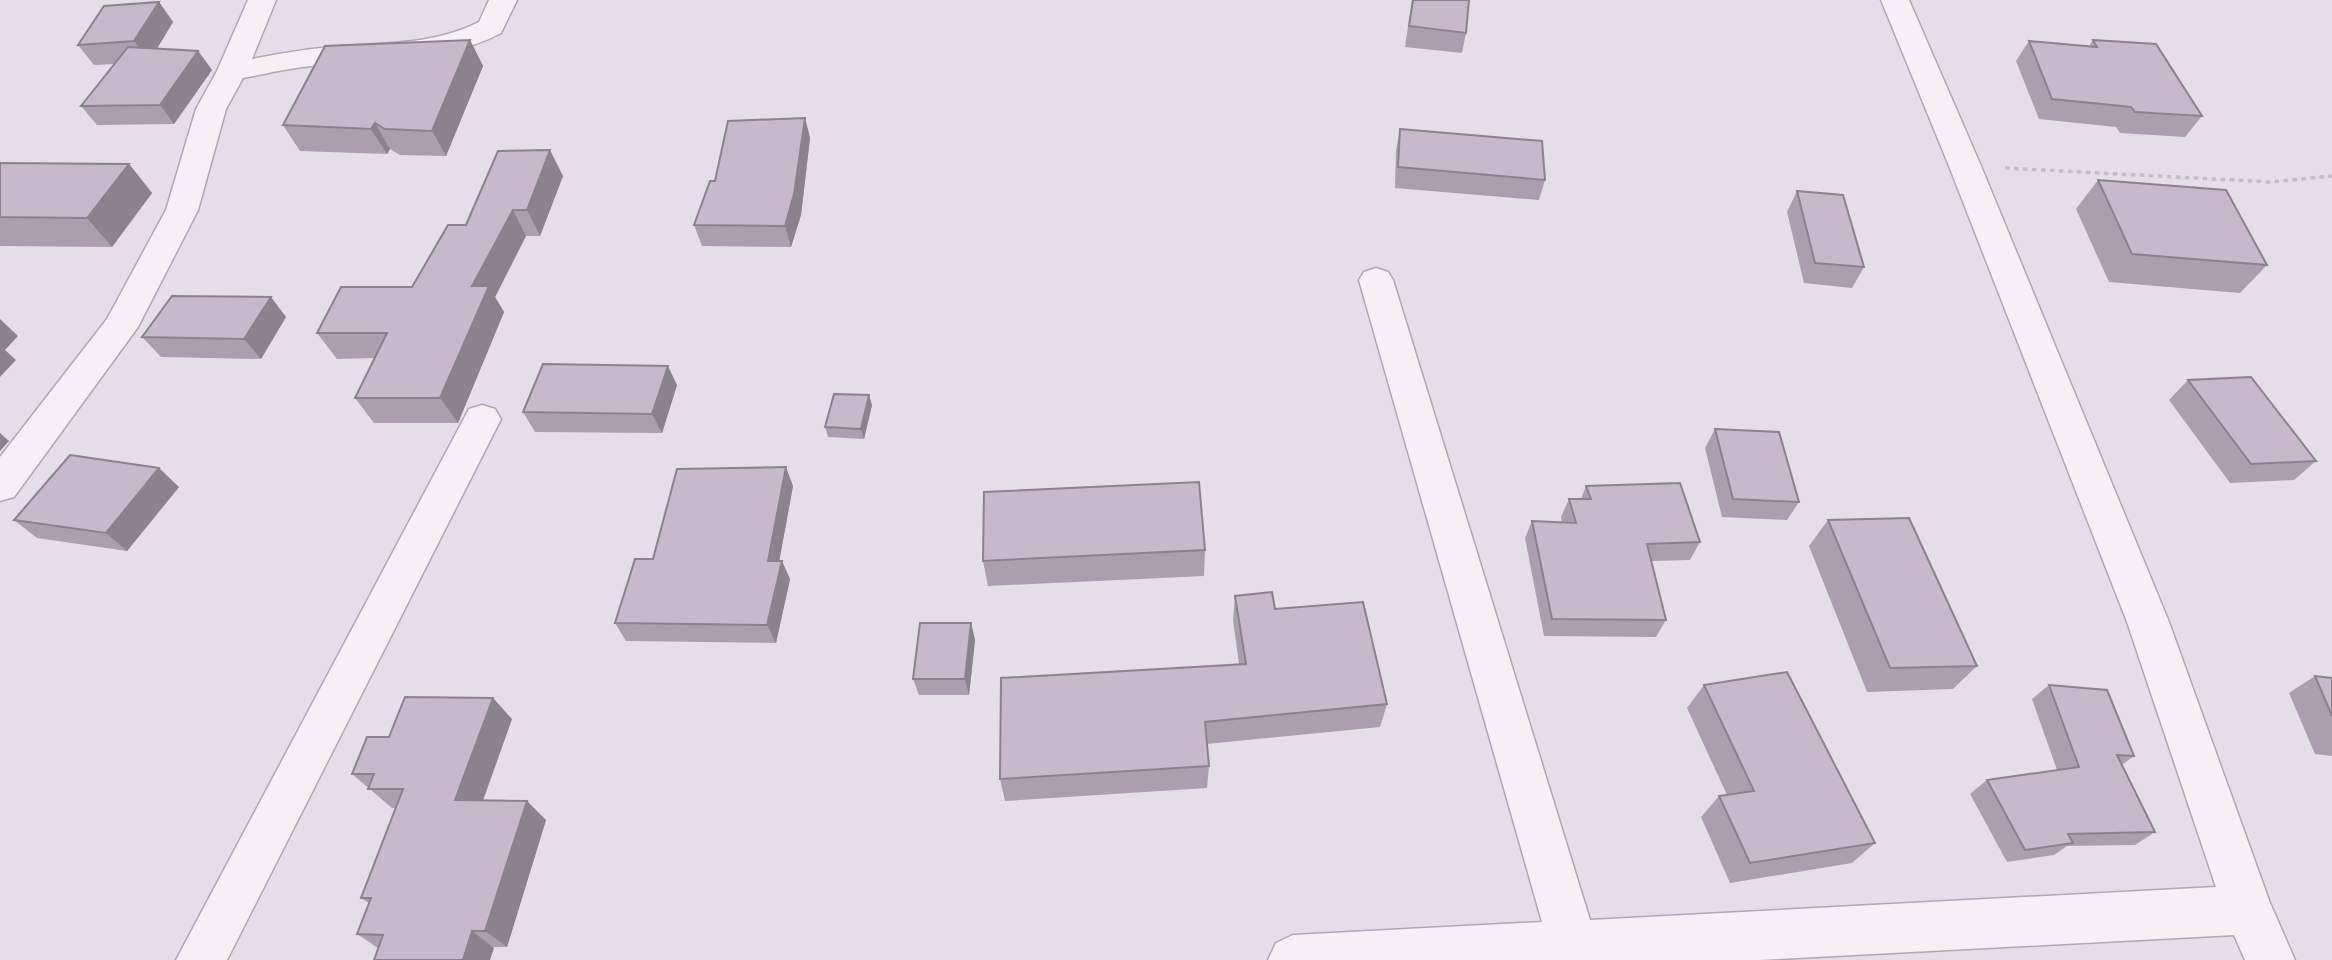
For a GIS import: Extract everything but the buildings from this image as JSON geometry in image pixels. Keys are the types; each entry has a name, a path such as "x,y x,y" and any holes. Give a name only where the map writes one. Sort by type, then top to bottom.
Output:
{"street":[{"path":"0,486 120,327 182,210 211,109 232,71 262,0"},
{"path":"232,71 308,57 423,47 470,38 491,27 503,0"},
{"path":"1895,0 1965,166 2148,622 2248,910 2270,960"},
{"path":"1376,280 1573,946"},
{"path":"201,960 482,419"},
{"path":"1293,960 2248,910"}],"path":[{"path":"1965,166 2270,182 2332,176"}]}
